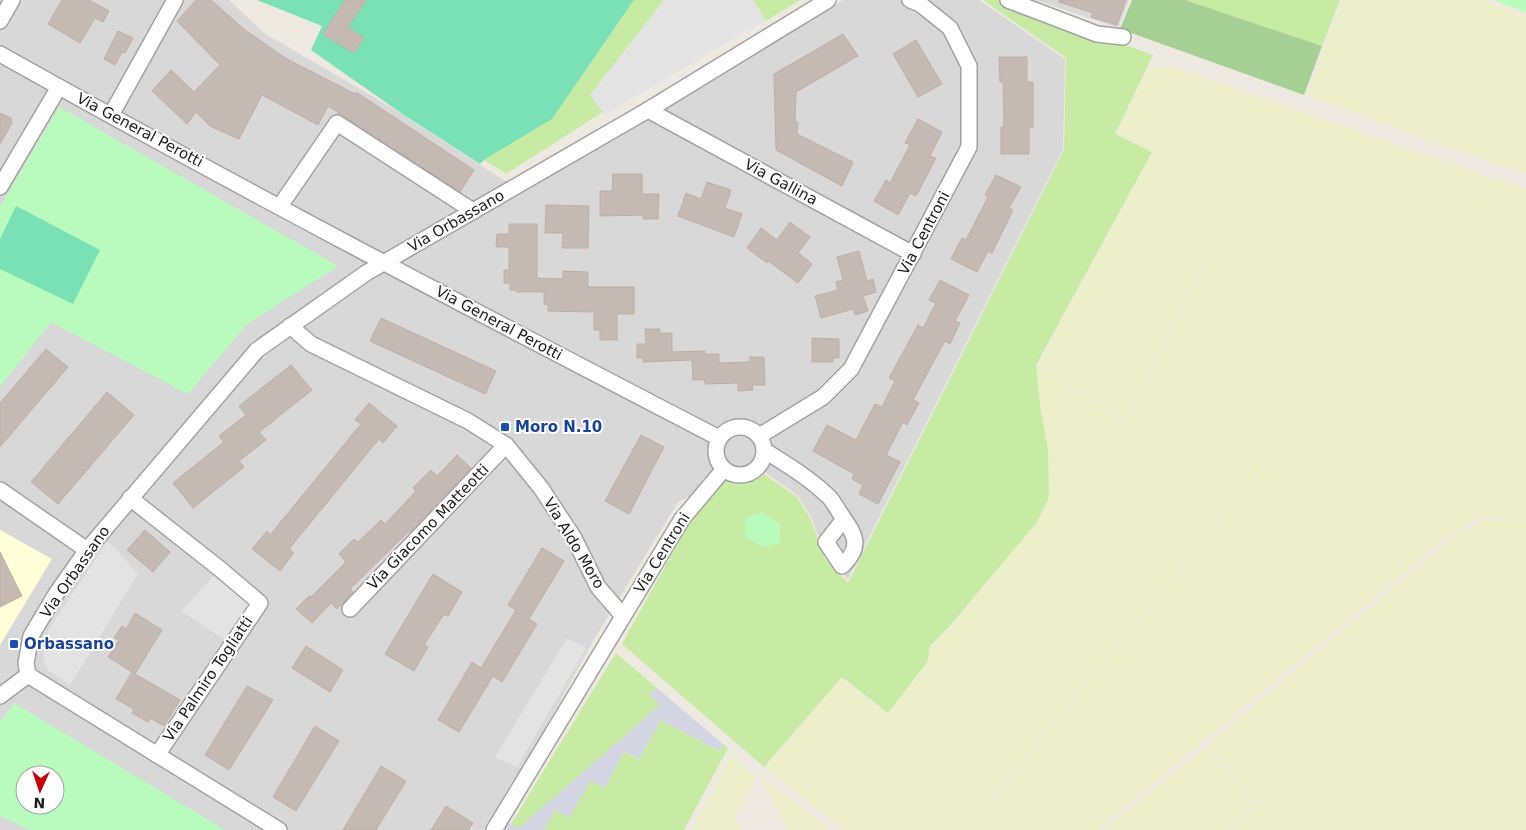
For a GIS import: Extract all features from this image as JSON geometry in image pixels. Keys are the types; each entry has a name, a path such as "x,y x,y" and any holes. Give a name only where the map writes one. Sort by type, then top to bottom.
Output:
{"street":[{"path":"0,21 12,0"},
{"path":"111,115 175,0"},
{"name":"Via Orbassano","path":"28,675 26,663 31,636 56,594 87,550 257,350 384,262 648,110 828,0"},
{"name":"Via Centroni","path":"623,616 682,519 724,469 738,475 746,474 756,469 761,463 761,443 823,397 851,369 970,147 969,66 950,28 920,4 910,0"},
{"path":"1008,0 1098,34 1123,37"},
{"name":"Via General Perotti","path":"0,54 384,262 719,438"},
{"path":"0,187 59,87"},
{"name":"Via Gallina","path":"648,110 913,254"},
{"path":"280,206 337,123 473,211"},
{"name":"Via Aldo Moro","path":"290,326 311,344 468,420 506,445 541,488 574,538 598,587 623,616"},
{"path":"724,469 718,462 716,453 719,438 733,428 744,427 751,430 761,443 828,496 844,518"},
{"name":"Via Giacomo Matteotti","path":"350,609 506,445"},
{"path":"0,490 87,550"},
{"name":"Via Palmiro Togliatti","path":"130,498 260,603 157,755"},
{"path":"494,830 623,616"},
{"path":"0,696 28,675"},
{"name":"Via Palmiro Togliatti","path":"28,675 279,830"}],"shaded area":[{"path":"0,0 229,0 264,33 394,109 524,192 843,0 979,0 1065,59 1063,150 848,579 827,559 811,517 798,496 765,472 749,480 727,477 678,502 596,636 490,828 492,830 0,830"},
{"path":"664,0 753,0 766,21 605,115 590,95"},
{"path":"1036,0 1129,0 1118,28"},
{"path":"1342,0 1482,0 1526,17 1526,173 1471,156 1307,95"},
{"path":"1149,66 1176,68 1470,170 1423,370 1471,171 1526,189 1526,518 1482,516 1453,532 1098,830 844,830 765,768 842,678 993,798 1336,379 1293,338 1202,266 1124,421 1038,365 1153,152 1117,133"},
{"path":"1203,267 1292,338 1335,379 992,797 888,714 929,661 931,646 954,623 1037,522 1050,497 1048,449 1040,405 1036,365 1124,423"},
{"path":"1526,519 1526,830 1227,830 1256,804 1207,745 1455,535 1484,520"},
{"path":"0,530 52,559 0,645"},
{"path":"108,541 138,574 70,685 49,671 45,665 43,657 48,630"},
{"path":"220,569 260,603 232,645 181,611"},
{"path":"567,638 586,648 517,767 495,757"},
{"path":"657,688 723,744 719,751 661,720 639,759 624,752 605,788 590,781 569,818 556,810 544,830 502,830 501,820 519,828 660,705 649,694"},
{"path":"1206,747 1254,803 1224,830 1103,830"},
{"path":"731,754 756,777 735,818 742,830 692,830"},
{"path":"758,774 831,830 788,830"}],"green space":[{"path":"257,0 634,0 552,119 480,164 401,113 311,50 322,26"},
{"path":"634,0 664,0 591,95 603,112 506,174 484,160 552,119"},
{"path":"753,0 800,0 766,21"},
{"path":"983,0 1000,0 1153,55 1115,134 1152,152 1036,365 1040,406 1048,450 1049,497 1037,522 953,622 930,646 928,661 888,713 842,677 764,767 622,644 694,514 727,480 751,482 764,474 797,497 810,518 826,560 848,583 1064,150 1066,58"},
{"path":"1132,0 1185,0 1322,46 1304,95 1120,29"},
{"path":"1185,0 1340,0 1322,46"},
{"path":"1494,0 1526,0 1526,13"},
{"path":"59,107 338,266 246,325 188,394 51,322 0,387 0,207"},
{"path":"16,206 100,250 73,304 0,269 0,239"},
{"path":"762,512 780,524 780,543 763,547 745,537 746,518"},
{"path":"616,653 657,688 649,694 660,705 519,829 511,824"},
{"path":"14,703 225,830 30,830 0,816 0,722"},
{"path":"661,720 719,751 723,744 728,748 684,830 544,830 555,810 569,817 590,780 605,788 624,752 639,759"}],"building":[{"path":"62,0 89,0 109,11 103,22 95,18 80,43 48,24"},
{"path":"196,0 211,0 245,30 287,59 355,94 356,92 474,170 460,192 328,106 318,125 262,95 239,139 210,126 196,112 187,124 152,91 171,70 194,92 220,65 177,21"},
{"path":"345,0 366,0 348,27 364,38 354,53 323,34"},
{"path":"1059,0 1126,0 1117,25 1091,17 1093,13 1059,2"},
{"path":"118,31 133,38 125,53 122,52 115,65 104,59"},
{"path":"843,34 858,56 796,92 795,122 798,122 797,134 853,162 842,186 776,150 774,74"},
{"path":"916,40 942,84 918,97 893,54"},
{"path":"999,57 1027,57 1027,82 1033,82 1033,127 1029,127 1029,154 1001,154 1001,127 1004,127 1003,82 1000,82"},
{"path":"0,113 11,118 12,123 0,144"},
{"path":"918,119 942,132 930,156 936,158 916,196 910,193 898,215 874,201 886,180 890,183 910,145 905,143"},
{"path":"613,174 642,174 642,194 659,194 658,219 643,219 643,215 600,216 600,191 612,191"},
{"path":"996,175 1021,187 1009,208 1013,210 992,253 988,251 977,272 951,259 962,238 966,240 988,197 985,195"},
{"path":"707,182 731,190 725,208 742,214 734,237 678,216 686,193 701,199"},
{"path":"546,205 589,206 588,248 562,248 563,233 545,233"},
{"path":"790,222 810,237 798,253 812,264 798,283 747,248 761,228 777,240"},
{"path":"509,224 537,224 537,278 563,279 563,271 588,272 588,287 634,287 634,314 617,314 617,340 600,340 600,330 594,330 594,312 548,311 548,305 544,304 544,292 516,292 517,290 510,290 510,283 504,283 504,270 509,270 509,247 496,247 497,234 509,234"},
{"path":"859,251 867,281 873,279 876,292 863,296 868,311 855,315 853,309 821,318 815,296 838,290 836,282 843,280 837,257"},
{"path":"940,280 969,295 955,321 960,323 950,344 945,341 913,400 919,403 907,425 903,422 886,455 900,462 878,504 859,494 863,485 852,479 854,474 813,451 827,425 856,440 875,404 882,407 895,381 889,378 918,325 923,328 936,303 929,300"},
{"path":"381,318 496,371 485,394 370,341"},
{"path":"645,329 660,329 660,333 672,333 672,352 705,351 705,354 719,354 719,363 750,362 750,357 764,357 765,385 752,385 753,390 738,391 738,383 705,384 705,380 693,380 692,360 643,362 643,358 637,358 637,344 646,344"},
{"path":"812,338 839,339 839,358 833,358 833,362 812,362"},
{"path":"46,349 68,367 0,447 0,403"},
{"path":"291,365 312,390 259,432 266,440 239,461 244,467 193,508 173,483 224,442 219,436 246,415 239,406"},
{"path":"107,392 134,415 58,504 31,482"},
{"path":"369,403 397,426 383,443 379,439 289,549 294,553 280,571 252,549 267,531 270,535 361,424 355,420"},
{"path":"641,435 664,447 629,514 605,501"},
{"path":"457,455 471,468 409,533 350,589 353,592 337,609 331,603 312,623 296,609 309,596 311,597 346,562 339,554 354,539 358,542 381,520 385,524 416,491 413,488 431,470 437,476"},
{"path":"145,530 170,552 153,572 127,550"},
{"path":"542,548 564,561 529,619 537,624 502,682 493,676 459,732 438,720 472,662 481,668 516,610 508,605"},
{"path":"0,552 22,596 0,607"},
{"path":"433,574 462,592 448,616 444,614 424,645 428,647 414,671 385,654"},
{"path":"135,613 162,630 135,674 180,700 164,726 150,718 148,722 132,713 134,709 116,699 132,672 108,657 119,640 114,638 122,626 126,629"},
{"path":"306,646 343,670 330,692 292,668"},
{"path":"247,686 273,700 229,770 205,755"},
{"path":"315,726 339,741 296,811 273,797"},
{"path":"381,766 406,781 376,830 343,830"},
{"path":"446,806 473,823 468,830 431,830"}],"place":[{"name":"Moro N.10","path":"505,427"},
{"name":"Orbassano","path":"14,644"}]}
